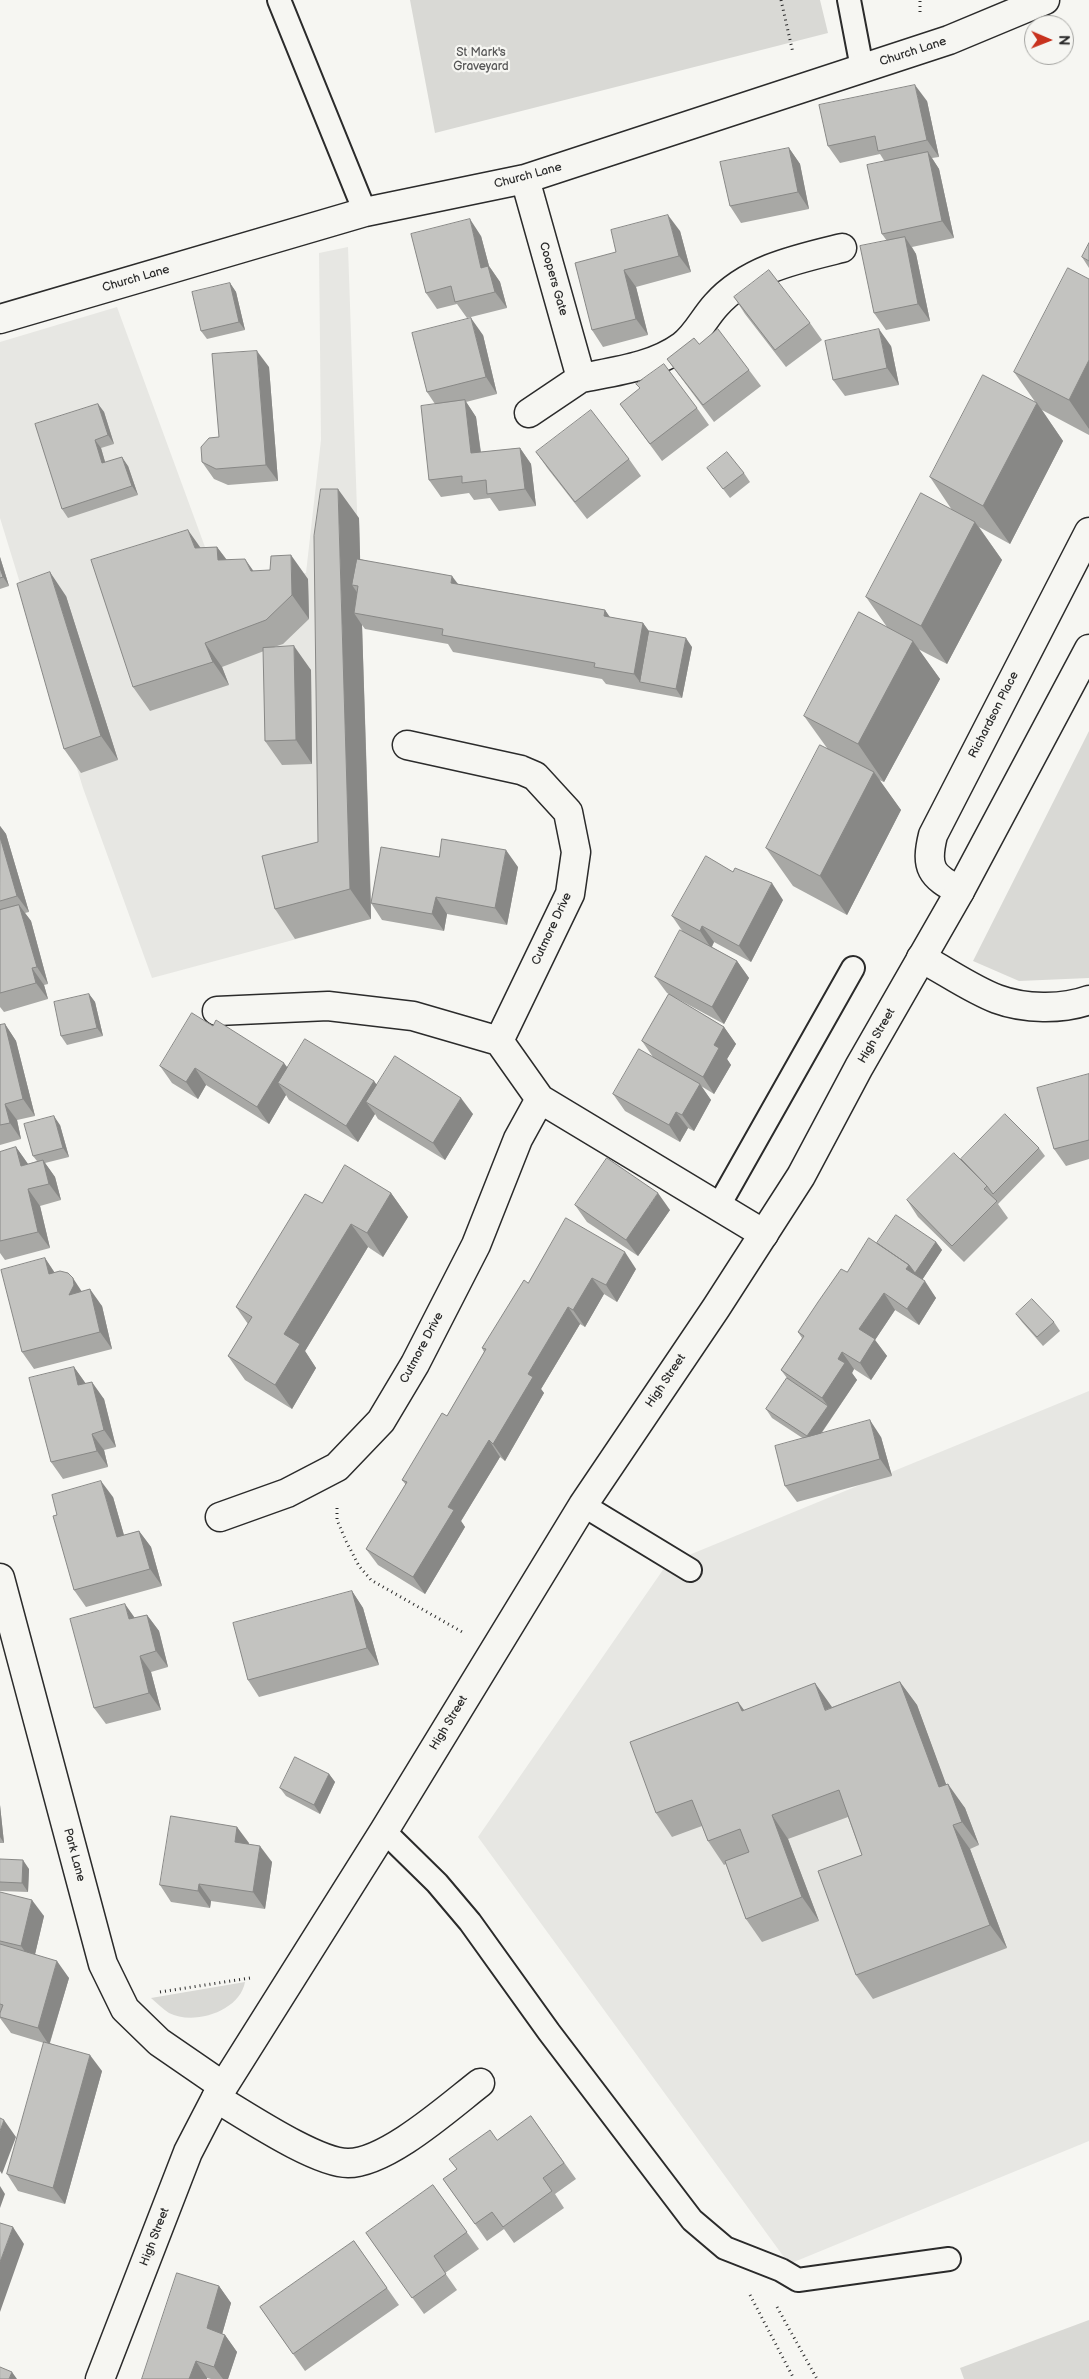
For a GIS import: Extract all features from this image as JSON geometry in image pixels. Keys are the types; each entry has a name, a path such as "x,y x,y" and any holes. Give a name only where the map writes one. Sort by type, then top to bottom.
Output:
{"street":[{"name":"Church Lane","path":"0,318 365,212 525,179 949,40 1045,0"},
{"name":"Coopers Gate","path":"525,179 581,378"},
{"path":"529,413 581,378 642,366 682,346 716,305 737,286 767,270 802,258 842,248"},
{"name":"Richardson Place","path":"960,891 942,881 933,871 928,854 933,835 1089,532"},
{"name":"High Street","path":"100,2379 188,2152 219,2092 384,1832 582,1505 801,1176 859,1067 960,891 1089,649"},
{"name":"Cutmore Drive","path":"407,745 521,770 535,776 568,812 576,852 570,894 498,1041"},
{"path":"922,958 998,999 1037,1007 1080,1004 1089,1000"},
{"path":"217,1010 328,1006 413,1016 498,1041 540,1100 764,1234"},
{"name":"Cutmore Drive","path":"220,1517 287,1493 337,1467 381,1421 415,1364 476,1245 518,1139 540,1100"},
{"name":"Park Lane","path":"0,1578 102,1964 125,2009 159,2042 219,2092"},
{"path":"219,2092 286,2139 320,2156 348,2163 373,2157 412,2135 480,2083"}],"lane":[{"path":"279,0 365,212"},
{"path":"849,0 862,68"},
{"path":"718,1207 854,968"},
{"path":"582,1505 690,1570"},
{"path":"384,1832 437,1883 470,1922 549,2032 692,2220 725,2248 781,2270 798,2280 949,2258"}],"path":[{"path":"781,0 793,53"},
{"path":"337,1467 337,1520 359,1566 371,1580 494,1650"},
{"path":"151,1993 244,1978 258,1978"},
{"path":"725,2248 794,2379"},
{"path":"756,2261 772,2298 817,2379"}],"shaded area":[{"path":"348,247 371,919 152,978 83,788 0,518 0,342 117,307 216,577 306,573 321,440 319,253"},
{"path":"1089,1391 1089,2141 789,2264 478,1837 667,1564"}],"green space":[{"name":"St Mark's Graveyard","path":"410,0 820,0 828,33 435,133"},
{"path":"1089,731 1089,978 1019,981 973,961"},
{"path":"245,1982 235,2001 225,2008 203,2017 179,2017 169,2013 151,1998"},
{"path":"1089,2320 1089,2379 964,2379 960,2368"}],"building":[{"path":"915,85 927,140 878,151 875,136 828,146 819,105"},
{"path":"789,148 798,192 730,206 720,162"},
{"path":"928,152 942,221 882,234 867,165"},
{"path":"668,215 679,256 624,270 636,319 592,330 575,263 616,252 611,230"},
{"path":"470,219 481,268 488,266 495,292 455,302 451,286 426,293 411,234"},
{"path":"905,237 918,304 874,313 860,246"},
{"path":"1089,243 1089,261 1082,257"},
{"path":"1068,268 1089,279 1089,360 1069,400 1014,372"},
{"path":"769,270 810,323 775,350 734,297"},
{"path":"230,283 239,322 201,331 192,292"},
{"path":"471,318 486,377 427,392 412,333"},
{"path":"718,329 749,370 703,405 667,359 694,338 699,344"},
{"path":"879,329 887,368 833,380 825,341"},
{"path":"257,351 266,465 216,469 202,462 201,447 209,438 219,437 212,354"},
{"path":"664,364 697,408 650,444 620,404 640,388 636,384"},
{"path":"983,375 1037,403 983,506 930,477"},
{"path":"465,400 471,453 520,448 525,489 487,494 486,480 462,483 462,476 429,480 421,406"},
{"path":"98,404 108,435 95,440 102,463 122,457 132,486 62,509 35,424"},
{"path":"591,410 629,459 575,502 536,452"},
{"path":"727,452 744,473 723,489 707,468"},
{"path":"321,489 338,489 350,889 275,909 262,856 318,842 314,536"},
{"path":"921,493 975,522 921,626 866,597"},
{"path":"188,530 195,548 217,547 218,560 245,559 251,571 270,570 271,556 291,555 292,595 266,620 205,643 213,662 133,687 91,560"},
{"path":"357,559 452,576 451,583 605,610 604,616 643,623 634,674 594,667 595,663 442,635 443,629 354,613 358,586 352,585"},
{"path":"50,572 101,736 64,749 17,584"},
{"path":"859,612 913,641 858,744 804,716"},
{"path":"649,631 686,638 676,689 640,682"},
{"path":"294,646 296,740 265,741 263,648"},
{"path":"820,745 874,772 820,876 766,848"},
{"path":"0,837 17,896 0,901"},
{"path":"442,839 506,850 495,908 436,897 432,914 371,903 381,847 439,857"},
{"path":"706,856 733,872 735,868 772,883 739,946 702,926 700,931 672,916"},
{"path":"19,905 37,967 32,968 36,983 0,993 0,910"},
{"path":"680,930 737,961 712,1007 655,977"},
{"path":"89,994 97,1028 61,1036 54,1002"},
{"path":"669,994 724,1027 714,1045 719,1048 703,1077 642,1041"},
{"path":"192,1013 213,1026 216,1020 284,1063 257,1107 195,1068 186,1082 160,1066"},
{"path":"5,1024 23,1099 5,1104 10,1123 0,1125 0,1025"},
{"path":"305,1039 374,1081 346,1126 278,1083"},
{"path":"639,1049 700,1084 682,1115 676,1112 669,1125 613,1094"},
{"path":"395,1056 461,1098 433,1143 366,1102"},
{"path":"1089,1074 1089,1140 1054,1149 1037,1088"},
{"path":"1005,1114 1039,1148 993,1194 961,1159"},
{"path":"54,1116 63,1148 33,1156 24,1124"},
{"path":"16,1147 21,1166 43,1160 49,1184 28,1189 38,1232 0,1241 0,1152"},
{"path":"954,1153 987,1186 984,1189 997,1201 952,1246 907,1200"},
{"path":"607,1158 658,1193 626,1240 575,1205"},
{"path":"345,1165 391,1193 367,1233 351,1224 284,1334 300,1344 275,1385 228,1356 252,1317 236,1307 305,1194 322,1203"},
{"path":"896,1215 936,1242 915,1273 909,1265 877,1243"},
{"path":"566,1218 625,1252 606,1285 592,1278 573,1310 568,1307 528,1374 533,1377 493,1444 489,1440 448,1507 454,1510 413,1577 366,1549 407,1482 402,1480 442,1413 447,1416 486,1349 482,1348 524,1280 528,1283"},
{"path":"869,1238 909,1265 906,1269 925,1281 907,1309 884,1293 859,1329 875,1339 860,1363 842,1352 838,1359 845,1363 822,1398 781,1370 804,1336 798,1332 818,1302 841,1269 847,1272"},
{"path":"45,1258 49,1274 60,1271 68,1273 73,1278 74,1285 69,1295 90,1289 100,1332 22,1352 1,1270"},
{"path":"1032,1299 1054,1322 1037,1337 1016,1314"},
{"path":"74,1367 78,1385 92,1382 104,1430 92,1434 97,1451 51,1462 29,1378"},
{"path":"787,1378 828,1406 807,1436 766,1409"},
{"path":"870,1420 880,1459 785,1486 775,1446"},
{"path":"101,1481 117,1537 139,1531 150,1569 74,1590 53,1516 57,1515 52,1495"},
{"path":"352,1591 367,1648 248,1680 233,1623"},
{"path":"125,1604 129,1619 147,1615 156,1651 140,1656 149,1693 94,1708 70,1619"},
{"path":"900,1682 939,1787 948,1784 962,1822 953,1825 990,1925 856,1975 818,1871 862,1855 839,1790 772,1815 802,1897 746,1919 725,1861 749,1852 740,1829 708,1841 692,1800 656,1813 630,1742 738,1702 742,1711 815,1683 825,1710"},
{"path":"295,1757 329,1774 314,1805 280,1788"},
{"path":"171,1816 237,1827 235,1842 260,1846 253,1892 199,1884 198,1891 160,1885"},
{"path":"0,1859 23,1860 22,1883 0,1882"},
{"path":"0,1892 32,1900 21,1946 0,1941"},
{"path":"0,1944 57,1961 38,2028 0,2017 3,2005 0,2004"},
{"path":"44,2042 90,2055 53,2188 7,2174"},
{"path":"531,2116 564,2163 543,2178 552,2191 503,2227 492,2212 475,2224 443,2179 457,2169 449,2159 490,2130 497,2140"},
{"path":"0,2118 4,2120 0,2131"},
{"path":"433,2185 467,2232 434,2256 446,2274 412,2298 366,2233"},
{"path":"0,2223 13,2227 0,2262"},
{"path":"354,2241 387,2288 293,2354 260,2307"},
{"path":"177,2273 219,2286 207,2328 225,2335 214,2367 196,2361 189,2379 142,2379"},
{"path":"0,2367 12,2372 9,2379 0,2379"}]}
